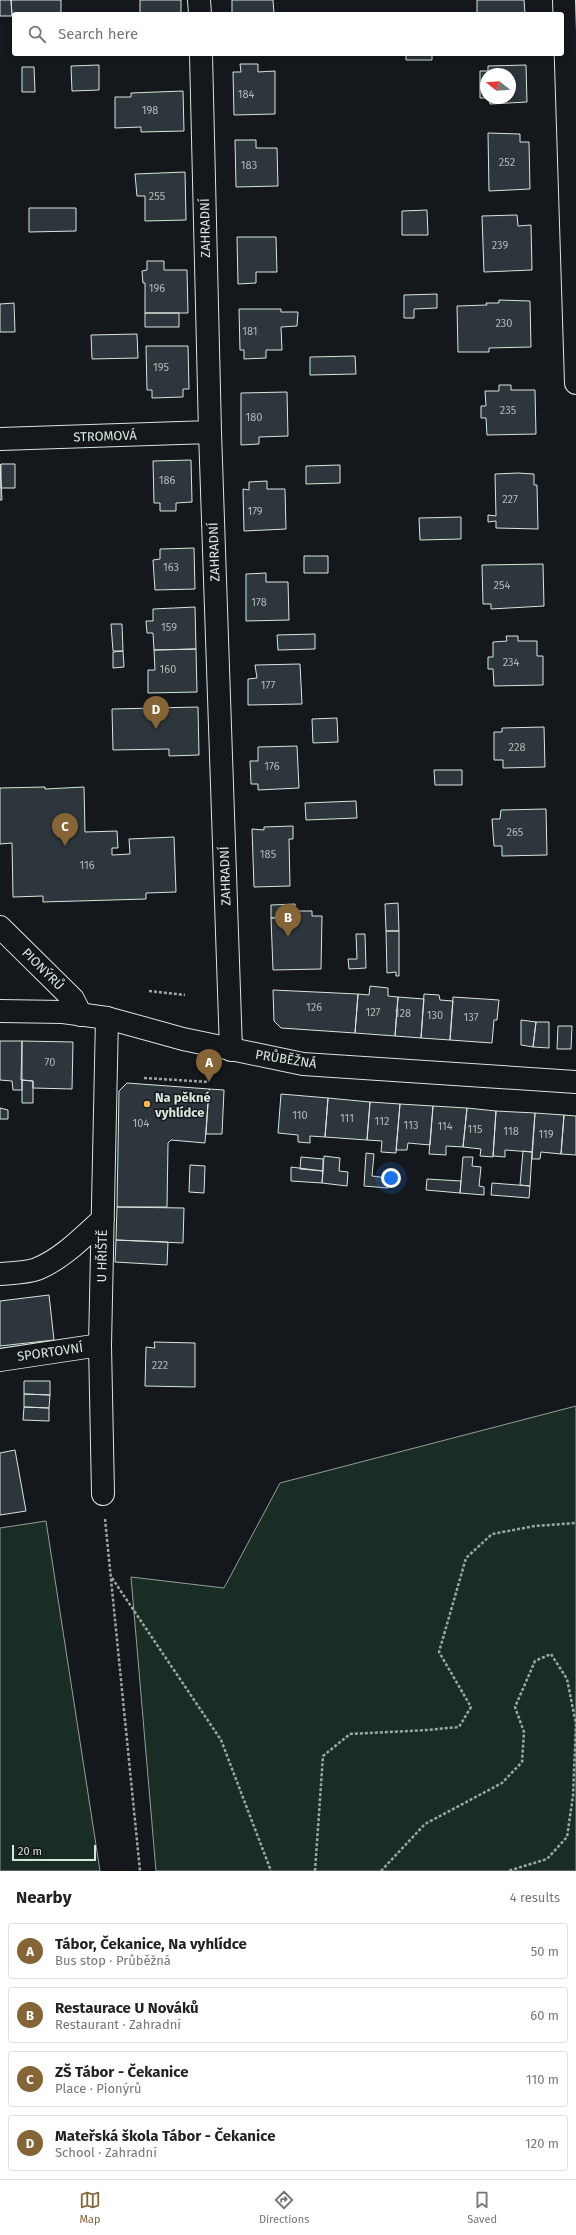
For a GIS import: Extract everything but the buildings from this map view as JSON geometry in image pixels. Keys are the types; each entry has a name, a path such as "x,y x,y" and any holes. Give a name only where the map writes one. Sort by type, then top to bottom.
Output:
{"street":[{"path":"199,0 200,12"},
{"path":"564,0 576,382"},
{"name":"ZAHRADNÍ","path":"201,56 210,432 231,1050"},
{"name":"STROMOVÁ","path":"0,439 210,432"},
{"name":"PIONÝRŮ","path":"0,927 73,999 81,1015"},
{"name":"PRŮBĚŽNÁ","path":"0,1011 81,1015 107,1018 231,1050 303,1064 576,1082"},
{"name":"U HŘIŠTĚ","path":"103,1494 100,1345 107,1018"},
{"path":"0,1274 32,1270 54,1260 77,1243 103,1219"},
{"name":"SPORTOVNÍ","path":"0,1360 100,1345"}],"path":[{"path":"149,991 185,995"},
{"path":"144,1078 209,1082"},
{"path":"103,1494 140,1871"},
{"path":"315,1871 323,1756 350,1734 427,1730 459,1726 471,1707 439,1652 466,1558 492,1534 535,1526 576,1523"},
{"path":"111,1577 221,1740 271,1871"},
{"path":"381,1871 425,1824 502,1782 522,1762 524,1732 515,1707 535,1661 551,1654 567,1679 576,1724 573,1796 567,1837 547,1859 508,1871"}],"green space":[{"path":"576,1406 576,1871 156,1871 131,1577 224,1588 280,1483"},
{"path":"46,1521 100,1871 0,1871 0,1528"}],"place":[{"name":"Mateřská škola Tábor - Čekanice","path":"156,729"},
{"name":"ZŠ Tábor - Čekanice","path":"65,846"},
{"name":"Restaurace U Nováků","path":"288,937"},
{"name":"Tábor, Čekanice, Na vyhlídce","path":"209,1082"},
{"name":"Na pěkné vyhlídce","path":"147,1104"}]}
